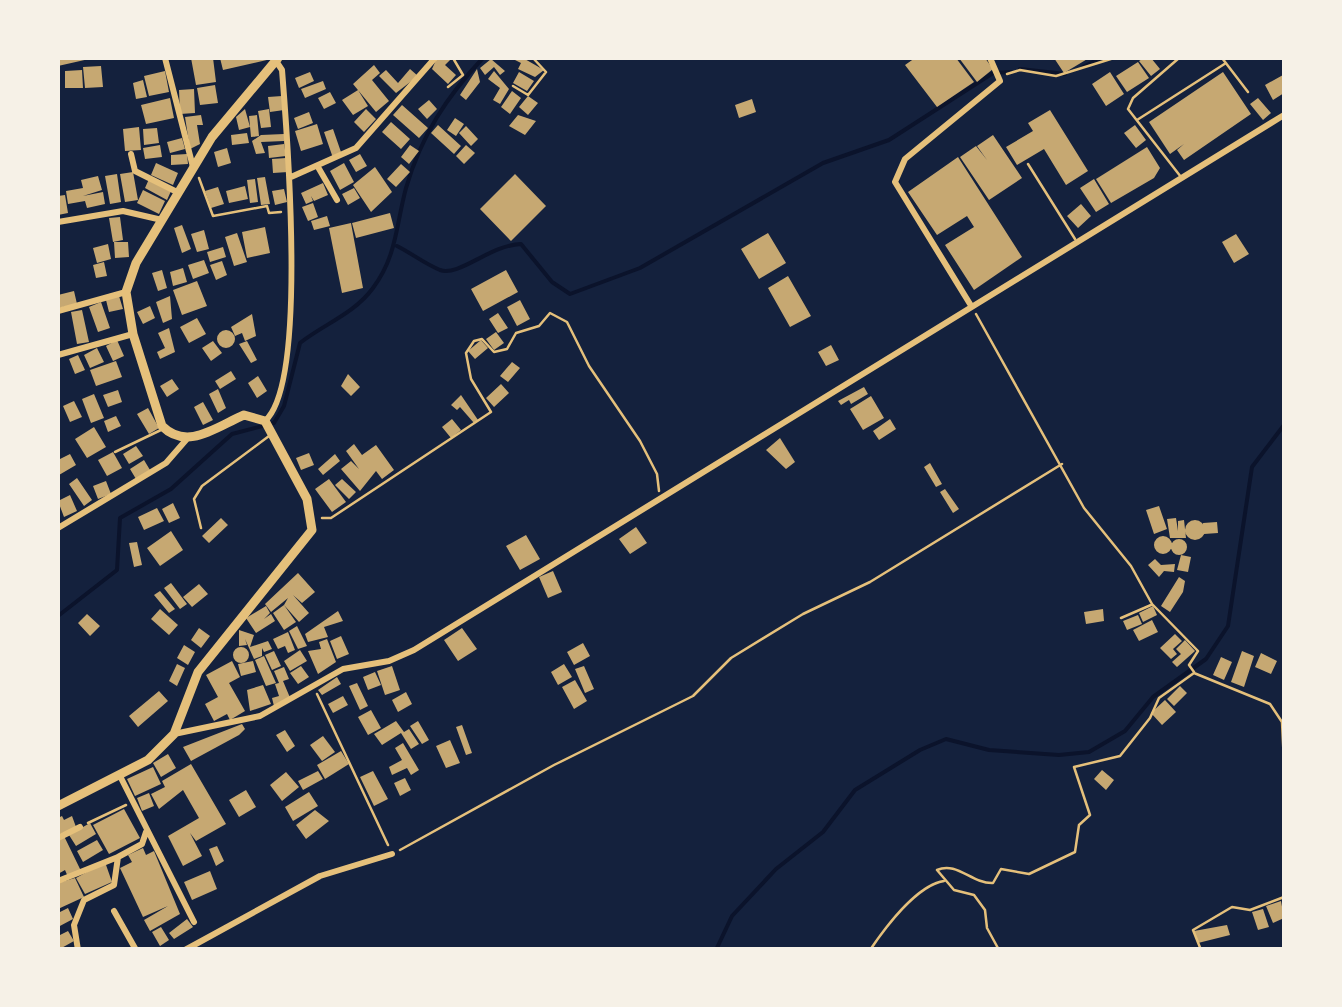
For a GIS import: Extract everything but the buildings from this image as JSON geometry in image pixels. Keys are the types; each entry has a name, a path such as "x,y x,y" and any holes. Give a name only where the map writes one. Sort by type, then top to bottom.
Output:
{"main road":[{"path":"58,806 148,760 174,734 198,672 272,576 306,541 312,523 307,499 265,422 244,415 186,440 164,428 133,334 126,292 136,263 212,137 277,59"}],"street":[{"path":"164,58 194,168"},
{"path":"291,177 338,160 367,138 435,58"},
{"path":"970,304 895,182 905,160 990,92 1000,76 990,58"},
{"path":"265,422 274,413 282,392 288,352 291,177 282,70 277,59"},
{"path":"174,734 260,716 343,669 389,661 414,650 970,304 1284,115"},
{"path":"131,154 135,171 179,192"},
{"path":"318,167 337,200"},
{"path":"58,222 124,211 162,220"},
{"path":"58,311 126,292"},
{"path":"58,356 133,334"},
{"path":"58,528 166,464 186,440"},
{"path":"120,776 194,922"},
{"path":"58,838 80,827"},
{"path":"58,881 142,844 146,832"},
{"path":"185,950 320,876 392,854"},
{"path":"78,950 73,937 79,910 84,900 114,884 118,857"},
{"path":"114,911 136,950"}],"lane":[{"path":"1179,58 1132,98 1128,109 1182,178"},
{"path":"1222,58 1248,92"},
{"path":"1136,121 1226,63"},
{"path":"1028,164 1076,241"},
{"path":"115,452 164,428"},
{"path":"201,528 194,499 202,486 272,434"}],"path":[{"path":"448,86 463,75 452,58"},
{"path":"513,86 528,95 546,72 533,58"},
{"path":"1000,76 1020,70 1068,74 1114,58"},
{"path":"194,168 213,216 267,206 269,213 281,212 288,221"},
{"path":"970,304 1084,508 1131,566 1152,604 1198,651 1190,665 1194,673 1270,704 1282,722 1284,762"},
{"path":"312,523 318,518 330,518 490,412 472,379 466,352 474,340 482,339 494,352 507,349 516,334 539,326 550,313 567,322 589,366 640,441 656,474 659,496"},
{"path":"313,688 392,854 554,765 693,696 731,658 803,614 870,582 1062,464"},
{"path":"1121,618 1152,604"},
{"path":"999,950 987,928 985,910 974,895 962,894 937,870 943,866 981,883 994,883 1001,868 1028,874 1075,852 1079,825 1090,815 1074,767 1120,756 1150,718 1159,698 1194,673"},
{"path":"80,827 132,803"},
{"path":"1284,822 1284,840"},
{"path":"870,950 913,901 939,880 946,882"},
{"path":"1201,950 1193,930 1232,907 1250,910 1284,897"}],"waterway":[{"path":"58,616 117,570 120,518 171,489 232,434 274,423 284,406 300,343 357,305 381,276 419,151 447,102 483,58"},
{"path":"1083,67 1101,58"},
{"path":"1020,69 1065,74"},
{"path":"397,246 434,268 448,271 498,249 521,244 552,282 570,294 640,268 823,163 889,140 993,73 1011,72"},
{"path":"716,950 732,916 776,869 823,832 855,790 920,750 946,739 989,750 1059,755 1089,752 1125,731 1153,697 1206,659 1228,626 1252,467 1284,425"}]}
